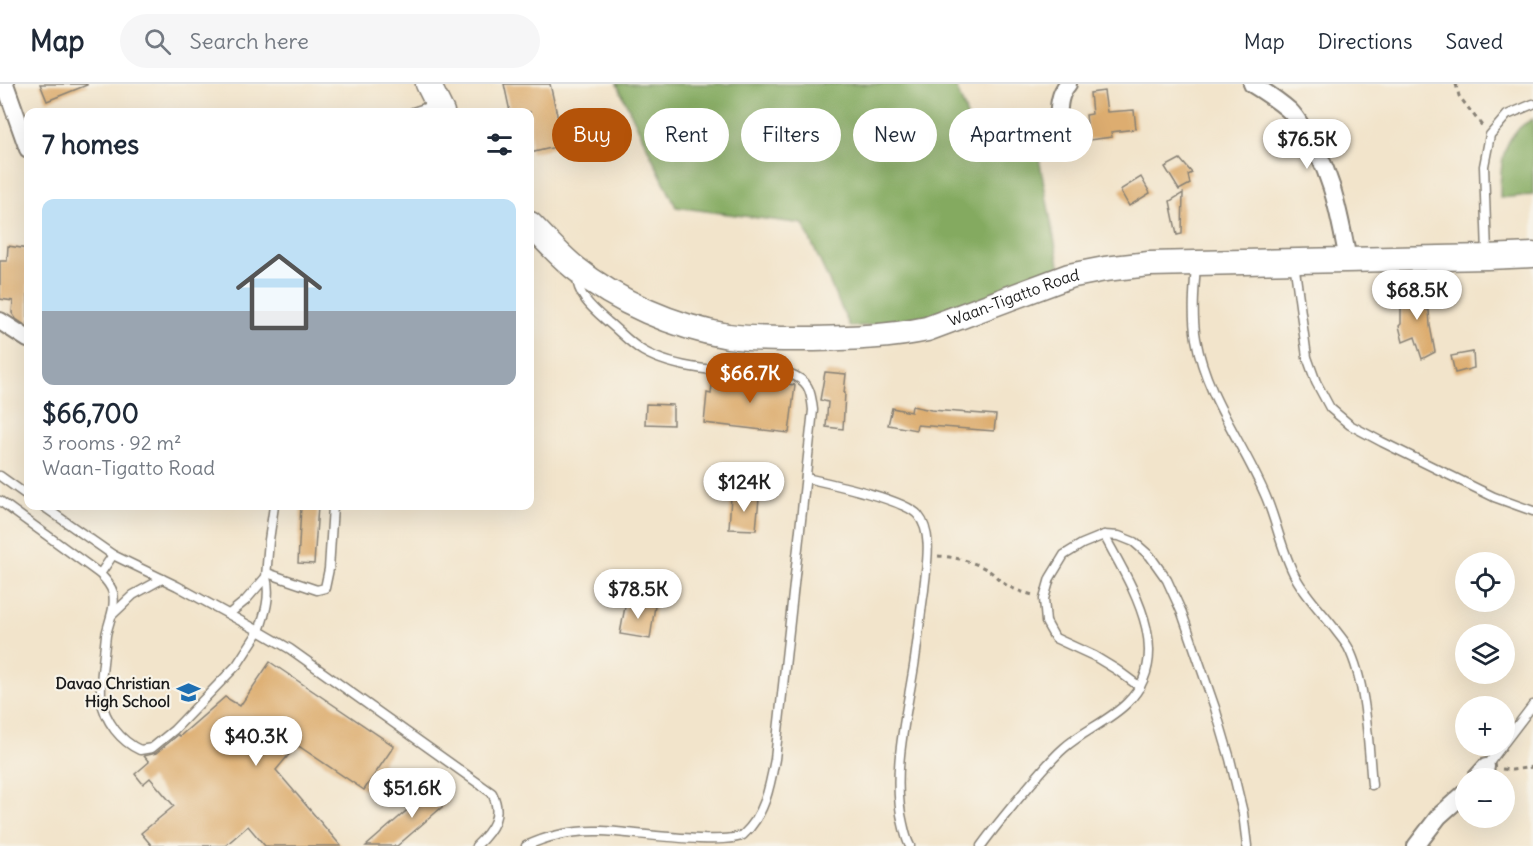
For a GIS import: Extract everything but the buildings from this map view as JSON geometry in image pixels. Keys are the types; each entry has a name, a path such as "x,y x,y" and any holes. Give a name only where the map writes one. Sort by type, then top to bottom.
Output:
{"street":[{"path":"5,84 24,138"},
{"path":"1059,108 1064,89 1068,84"},
{"path":"1252,84 1291,112 1312,140 1325,167 1337,203 1348,260"},
{"name":"Waan-Tigatto Road","path":"534,228 575,268 637,308 663,318 728,336 776,339 878,337 906,334 927,329 1070,276 1149,264 1533,255"},
{"path":"0,321 24,336"},
{"path":"1416,846 1439,816 1455,802"}],"lane":[{"path":"421,108 436,100"},
{"path":"1487,257 1484,166 1490,135 1507,115 1533,104"},
{"path":"1293,261 1307,357 1316,382 1330,408 1350,424 1382,442 1494,498 1533,511"},
{"path":"1196,263 1195,338 1202,363 1211,388 1266,497 1295,577 1310,600 1348,646 1359,677 1372,786"},
{"path":"526,846 543,838 569,832 602,831 705,842 727,841 742,836 755,821 768,795 775,759 813,410 812,395 807,385 799,377 788,373 710,369 681,365 641,350 592,309 582,296 576,281 575,268"},
{"path":"0,476 24,493"},
{"path":"806,478 897,503 912,510 924,525 927,555 916,653 898,768 899,808 910,846"},
{"path":"0,501 100,574 108,583 113,592 114,604 106,636 100,694 102,708 106,719 118,734 140,750 152,748 174,730 237,664 259,631 269,589 266,575 273,510"},
{"path":"49,510 113,555 229,614 290,649 492,793 497,813 494,825 477,846"},
{"path":"266,575 317,590 325,588 329,569 333,510"},
{"path":"981,846 1064,748 1127,704 1140,687 1148,667 1146,622 1132,587 1104,535"},
{"path":"1140,687 1094,656 1055,638 1046,622 1044,598 1050,578 1064,555 1104,535 1119,536 1134,542 1150,556 1167,580 1182,614 1215,708 1243,813 1247,846"},
{"path":"100,574 113,555"},
{"path":"229,614 245,601 266,575"},
{"path":"112,615 133,595 162,579"},
{"path":"1515,728 1533,705"},
{"path":"1485,768 1494,756"}],"path":[{"path":"1456,84 1459,96 1490,135"},
{"path":"927,555 959,558 976,564 1016,590 1044,598"},
{"path":"1515,770 1533,767"}],"green space":[{"path":"617,84 955,84 964,108 949,108 949,162 1040,162 1060,270 925,321 850,327 803,224 676,207 654,162 729,162 729,108 644,108 644,140 632,115 632,108 629,108"},
{"path":"1533,119 1533,195 1500,198 1502,163 1508,142 1522,125"}],"place":[{"name":"Davao Christian High School","path":"188,692"}]}
